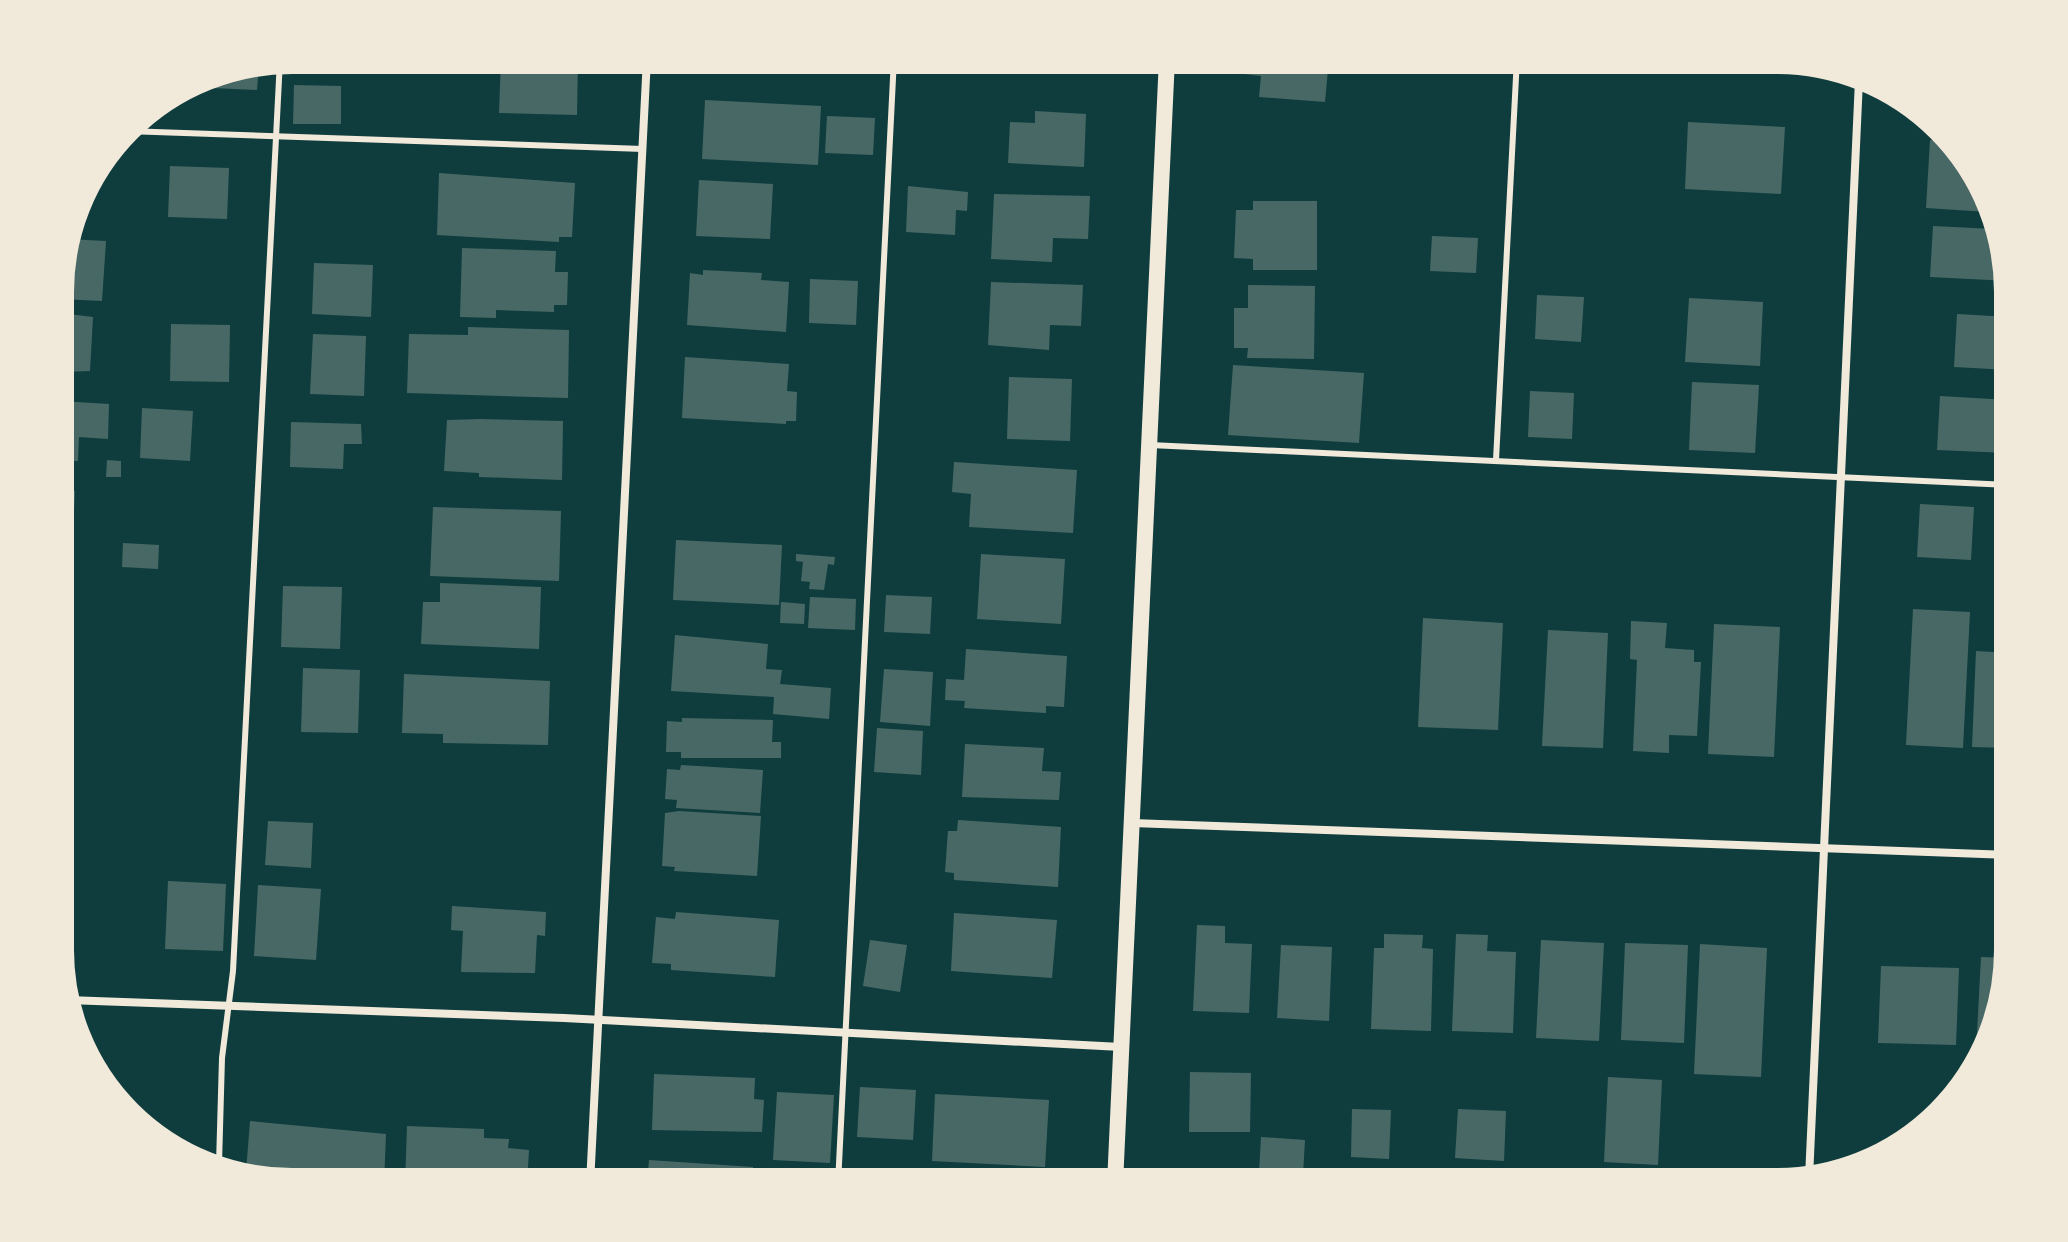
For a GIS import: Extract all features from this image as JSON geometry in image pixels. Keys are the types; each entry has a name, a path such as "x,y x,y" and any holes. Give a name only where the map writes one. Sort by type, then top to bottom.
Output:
{"main road":[{"path":"1115,1170 1166,72"}],"street":[{"path":"591,1170 646,72"},
{"path":"1809,1167 1859,88"},
{"path":"1132,823 1996,855"},
{"path":"78,1001 231,1009 597,1020 1121,1047"}],"lane":[{"path":"219,1157 222,1058 231,1009 280,72"},
{"path":"839,1170 893,72"},
{"path":"1496,460 1516,72"},
{"path":"141,132 643,149"},
{"path":"1149,445 1996,484"}],"building":[{"path":"500,72 578,72 577,115 499,113"},
{"path":"1328,72 1325,102 1259,97 1261,76 1236,73"},
{"path":"258,75 257,90 212,88 235,79"},
{"path":"294,85 341,86 341,124 293,124"},
{"path":"705,100 821,106 818,165 702,159"},
{"path":"1035,111 1086,114 1084,167 1008,163 1010,122 1035,123"},
{"path":"827,116 875,118 873,155 825,153"},
{"path":"1688,122 1785,127 1781,194 1685,189"},
{"path":"1930,140 1935,140 1959,170 1980,211 1926,208"},
{"path":"170,166 229,168 227,219 168,217"},
{"path":"439,173 575,183 572,237 559,237 559,242 437,235"},
{"path":"699,180 773,184 770,239 696,236"},
{"path":"908,186 968,192 967,211 956,210 955,235 906,232"},
{"path":"994,194 1090,196 1088,239 1053,238 1052,262 991,259"},
{"path":"1253,201 1317,201 1317,270 1253,270 1253,259 1234,258 1236,210 1253,210"},
{"path":"1933,226 1986,229 1996,280 1930,277"},
{"path":"1432,236 1478,238 1476,273 1430,271"},
{"path":"78,240 106,241 102,301 72,300"},
{"path":"462,248 556,251 555,272 568,272 567,305 554,305 554,312 496,310 496,318 460,317"},
{"path":"314,263 373,265 371,317 312,314"},
{"path":"703,270 762,273 761,280 789,282 786,332 687,325 690,273 703,275"},
{"path":"810,279 858,281 856,325 809,323"},
{"path":"991,282 1083,285 1081,326 1050,325 1049,350 988,345"},
{"path":"1248,285 1315,286 1314,359 1247,358 1248,348 1234,348 1234,308 1248,308"},
{"path":"1537,295 1584,297 1581,342 1535,339"},
{"path":"1689,298 1763,302 1760,366 1685,362"},
{"path":"72,314 93,317 90,371 72,372"},
{"path":"1957,314 1996,316 1996,369 1954,367"},
{"path":"171,324 230,325 229,382 170,381"},
{"path":"468,327 569,330 568,398 407,393 409,334 468,335"},
{"path":"313,334 366,336 364,396 310,394"},
{"path":"685,357 789,364 787,391 797,392 796,421 786,421 786,424 682,418"},
{"path":"1233,365 1364,373 1359,443 1228,435"},
{"path":"1009,377 1072,379 1070,441 1007,439"},
{"path":"1692,382 1759,385 1755,453 1689,450"},
{"path":"1530,391 1574,393 1572,439 1528,437"},
{"path":"1940,396 1996,399 1996,452 1937,450"},
{"path":"72,402 109,404 108,439 79,437 78,461 72,461"},
{"path":"142,408 193,411 190,461 140,458"},
{"path":"447,420 563,421 562,480 479,477 479,473 444,471"},
{"path":"291,422 361,424 362,444 344,444 343,469 290,467"},
{"path":"107,460 121,461 121,477 106,477"},
{"path":"954,462 1077,470 1073,533 969,527 971,494 952,492"},
{"path":"72,491 75,491 72,552"},
{"path":"1920,504 1974,507 1971,560 1917,557"},
{"path":"433,507 561,511 559,581 430,576"},
{"path":"676,540 782,545 779,605 673,600"},
{"path":"123,543 159,545 158,569 122,567"},
{"path":"796,554 835,557 834,565 828,564 824,590 809,589 810,582 801,581 803,562 796,561"},
{"path":"981,554 1065,559 1061,624 977,619"},
{"path":"440,583 541,587 539,649 421,644 423,602 440,602"},
{"path":"283,586 342,587 340,649 281,647"},
{"path":"886,595 932,597 930,634 884,632"},
{"path":"810,597 856,599 855,630 808,628"},
{"path":"781,602 805,604 804,624 780,623"},
{"path":"1913,609 1970,612 1963,748 1906,745"},
{"path":"1423,618 1503,623 1498,730 1418,727"},
{"path":"1631,621 1667,623 1665,648 1694,650 1694,662 1701,662 1697,736 1669,735 1669,753 1633,751 1637,660 1630,659"},
{"path":"1714,624 1780,627 1774,757 1708,754"},
{"path":"1548,630 1608,633 1603,748 1542,746"},
{"path":"675,635 768,644 766,669 782,670 780,684 831,688 829,719 773,714 774,697 671,691"},
{"path":"966,649 1067,656 1064,707 1046,706 1046,713 964,708 965,701 945,700 946,679 964,680"},
{"path":"1976,651 1996,652 1996,748 1972,747"},
{"path":"303,668 360,670 358,733 301,732"},
{"path":"884,669 933,672 930,726 880,722"},
{"path":"404,674 550,681 548,745 443,743 443,734 402,733"},
{"path":"682,718 773,720 772,742 781,742 781,758 681,758 681,752 666,752 667,721 682,722"},
{"path":"877,728 923,731 921,775 874,772"},
{"path":"965,744 1044,748 1042,771 1061,772 1059,800 962,797"},
{"path":"681,765 763,770 760,813 676,808 677,800 665,799 667,769 680,770"},
{"path":"679,811 761,816 757,876 674,871 675,867 662,866 665,813"},
{"path":"958,820 1061,827 1058,887 954,880 954,873 945,872 948,831 957,831"},
{"path":"268,821 313,823 311,868 265,865"},
{"path":"168,881 226,884 223,951 165,949"},
{"path":"258,885 321,889 316,960 254,956"},
{"path":"452,906 546,912 545,936 537,935 535,973 461,972 463,931 451,930"},
{"path":"676,912 779,920 775,977 671,970 671,964 652,963 656,917 675,919"},
{"path":"954,913 1057,920 1052,978 951,971"},
{"path":"1197,925 1225,926 1225,943 1252,944 1249,1013 1193,1011"},
{"path":"1384,934 1423,935 1422,948 1433,949 1431,1031 1371,1029 1374,948 1384,948"},
{"path":"1456,934 1488,935 1487,951 1516,952 1513,1033 1452,1031"},
{"path":"870,940 907,945 900,992 863,986"},
{"path":"1541,940 1604,943 1599,1041 1536,1038"},
{"path":"1625,943 1688,945 1684,1043 1621,1040"},
{"path":"1700,944 1767,948 1761,1077 1694,1074"},
{"path":"1281,945 1332,947 1329,1021 1277,1018"},
{"path":"1981,957 1996,958 1992,993 1977,1039"},
{"path":"1881,966 1959,968 1956,1045 1878,1043"},
{"path":"1190,1072 1251,1073 1250,1132 1189,1132"},
{"path":"654,1074 755,1078 754,1099 764,1100 762,1132 652,1130"},
{"path":"1608,1077 1662,1080 1658,1165 1604,1162"},
{"path":"860,1087 916,1090 913,1140 857,1137"},
{"path":"777,1092 834,1095 830,1163 773,1160"},
{"path":"935,1094 1049,1100 1045,1167 932,1161"},
{"path":"1352,1109 1391,1110 1389,1159 1351,1157"},
{"path":"1458,1109 1506,1111 1504,1161 1455,1158"},
{"path":"250,1121 386,1134 385,1170 292,1170 247,1165"},
{"path":"407,1126 484,1129 484,1138 509,1139 508,1148 529,1150 528,1170 405,1170"},
{"path":"1261,1137 1305,1140 1303,1170 1259,1170"},
{"path":"649,1160 753,1167 753,1170 648,1170"}]}
